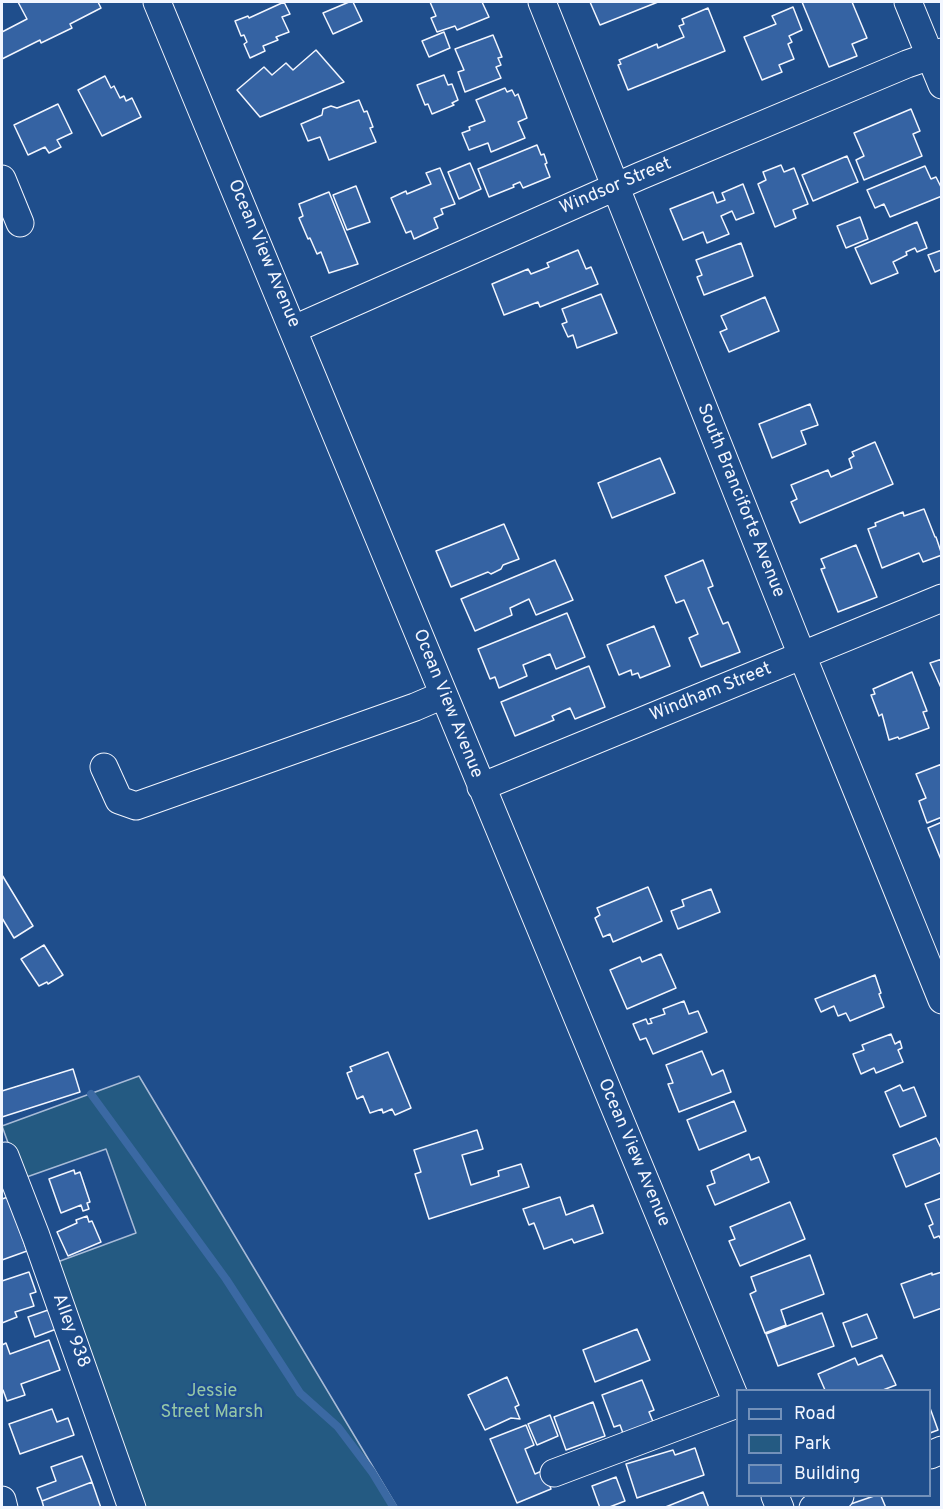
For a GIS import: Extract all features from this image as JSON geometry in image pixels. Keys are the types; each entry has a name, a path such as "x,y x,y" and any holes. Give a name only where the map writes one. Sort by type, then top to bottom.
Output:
{"street":[{"name":"Ocean View Avenue","path":"158,2 736,1403"},
{"name":"South Branciforte Avenue","path":"542,2 802,656 942,1000"},
{"path":"908,2 936,55 942,85"},
{"name":"Windsor Street","path":"294,329 615,187 906,64 936,55"},
{"path":"2,178 20,223"},
{"name":"Windham Street","path":"481,787 942,598"},
{"path":"104,767 119,800 136,806 443,695"},
{"name":"Alley 938","path":"3,1157 36,1236 132,1508"},
{"path":"554,1473 736,1405"},
{"path":"813,1508 838,1497"},
{"path":"2,1500 4,1508"}],"green space":[{"name":"Jessie Street Marsh","path":"139,1076 397,1507 139,1507 52,1264 136,1233 106,1149 21,1179 2,1126"}],"building":[{"path":"18,2 98,2 101,8 70,24 72,28 41,43 40,40 2,59 2,32 27,19"},
{"path":"284,2 290,14 282,17 289,32 276,37 278,40 263,46 265,51 250,58 244,44 247,42 244,35 241,36 235,21 248,16 249,18"},
{"path":"353,2 362,21 333,34 323,13"},
{"path":"430,2 482,2 489,17 457,30 455,26 437,32 431,18 436,16"},
{"path":"590,2 658,2 600,25"},
{"path":"802,2 852,2 867,38 852,44 857,56 829,67"},
{"path":"793,7 802,30 789,36 792,42 788,44 794,59 779,65 782,72 762,80 744,37 776,24 772,16"},
{"path":"708,8 725,51 628,90 618,65 621,64 619,60 657,44 658,48 684,37 679,26 684,24 682,19"},
{"path":"444,32 450,48 429,57 422,41"},
{"path":"493,35 502,57 498,58 501,65 496,67 501,78 465,92 458,72 464,70 455,49"},
{"path":"316,50 344,82 260,117 237,90 264,67 272,75 286,63 293,70"},
{"path":"444,75 448,85 452,84 458,100 452,103 454,105 432,114 428,104 425,105 417,85"},
{"path":"105,76 111,88 114,86 120,98 124,96 126,101 132,98 141,117 102,136 78,90"},
{"path":"505,88 507,92 512,90 515,96 518,94 527,118 518,122 525,138 491,152 488,143 469,150 462,133 470,130 469,127 485,121 476,100"},
{"path":"359,100 364,112 367,111 373,127 370,128 376,142 329,160 320,137 308,141 301,124 322,115 323,109 331,106 337,108"},
{"path":"58,104 72,133 57,140 61,147 49,153 45,147 28,155 14,125"},
{"path":"911,109 920,131 913,134 922,156 864,180 856,160 864,156 854,133"},
{"path":"537,145 541,155 544,154 550,177 523,188 520,182 513,185 514,187 489,197 478,169"},
{"path":"847,156 858,182 813,201 802,175"},
{"path":"470,163 481,189 459,199 448,172"},
{"path":"781,165 784,172 794,168 808,204 793,210 796,218 775,227 758,184 766,180 763,172"},
{"path":"925,166 931,179 936,177 942,189 942,196 890,217 884,204 875,208 867,190"},
{"path":"440,168 455,204 441,209 443,214 434,218 438,228 414,239 411,231 406,233 391,198 431,184 426,173"},
{"path":"743,184 754,213 736,220 732,211 721,216 729,234 707,243 703,232 683,240 670,209 713,192 717,203 725,200 722,193"},
{"path":"356,186 370,222 347,230 333,195"},
{"path":"329,192 358,264 329,273 321,252 317,254 310,238 308,239 299,218 303,216 299,204"},
{"path":"860,217 868,239 846,248 837,226"},
{"path":"917,222 927,248 917,252 915,248 906,252 907,255 893,262 898,273 871,284 855,248"},
{"path":"741,243 753,276 704,295 697,277 702,275 696,260"},
{"path":"578,250 586,269 591,267 598,284 540,307 538,302 504,315 492,284 528,269 531,274 549,267 547,263"},
{"path":"942,250 942,269 935,272 928,255"},
{"path":"601,294 617,333 577,348 573,335 568,337 562,324 567,322 562,309"},
{"path":"765,297 779,331 729,352 720,332 727,329 721,316"},
{"path":"810,404 818,425 801,431 806,444 772,458 759,424"},
{"path":"875,442 893,484 800,523 791,502 797,499 791,485 828,470 831,477 852,468 849,459 854,456 852,452"},
{"path":"660,458 675,493 612,518 598,483"},
{"path":"924,509 942,555 923,562 919,553 882,568 868,529 876,526 875,523 903,512 904,516"},
{"path":"504,524 519,559 503,565 501,569 491,574 488,572 451,587 436,551"},
{"path":"856,545 877,597 838,612 821,569 825,568 821,559"},
{"path":"555,560 573,600 536,615 529,599 510,608 512,615 475,631 461,599"},
{"path":"703,560 713,586 708,588 723,624 728,622 740,652 701,667 689,638 698,634 684,600 676,603 665,576"},
{"path":"567,613 585,657 556,669 550,654 523,665 527,676 499,688 495,677 490,679 478,649"},
{"path":"654,626 670,666 640,678 638,673 632,675 631,670 619,675 607,645"},
{"path":"942,659 942,690 930,663"},
{"path":"589,666 605,707 575,719 570,708 552,716 554,720 515,736 501,702"},
{"path":"912,672 927,711 923,712 929,728 899,739 898,737 889,740 882,714 879,716 871,695 875,694 873,689"},
{"path":"942,764 942,817 927,823 919,801 926,798 916,774"},
{"path":"942,822 942,862 928,828"},
{"path":"2,875 33,926 14,938 2,918"},
{"path":"648,887 662,921 613,942 610,934 603,937 595,918 600,915 597,908"},
{"path":"711,889 720,912 678,929 671,911 684,906 682,900"},
{"path":"44,945 63,975 48,984 47,982 39,986 21,959"},
{"path":"661,954 676,988 627,1009 610,970 640,957 642,962"},
{"path":"875,975 884,1007 850,1021 846,1013 838,1016 834,1006 821,1012 815,999"},
{"path":"684,1001 689,1014 698,1011 707,1032 653,1054 646,1038 640,1040 633,1024 646,1019 648,1024 652,1023 650,1019 665,1014 663,1009"},
{"path":"891,1034 895,1044 900,1041 902,1048 898,1050 903,1062 876,1073 874,1068 861,1074 853,1054 864,1050 862,1045"},
{"path":"702,1051 712,1075 723,1070 731,1092 679,1112 668,1084 673,1083 666,1065"},
{"path":"388,1052 411,1108 395,1115 392,1109 383,1113 382,1109 370,1113 363,1096 357,1099 347,1073 352,1071 350,1067"},
{"path":"73,1069 80,1092 2,1117 2,1091"},
{"path":"900,1085 903,1091 914,1087 926,1116 900,1127 885,1092"},
{"path":"734,1101 746,1131 699,1150 687,1120"},
{"path":"477,1130 483,1149 462,1155 471,1185 499,1176 498,1171 521,1164 529,1187 429,1219 415,1174 421,1172 414,1150"},
{"path":"936,1138 942,1150 942,1172 906,1187 893,1155"},
{"path":"749,1154 751,1160 759,1157 769,1182 715,1205 707,1186 715,1183 711,1171"},
{"path":"74,1170 75,1174 80,1172 90,1202 87,1203 89,1209 83,1211 81,1205 61,1213 49,1179"},
{"path":"8,1197 27,1251 2,1260 2,1199"},
{"path":"560,1197 566,1215 593,1205 603,1233 574,1243 572,1239 544,1249 534,1223 529,1225 523,1209"},
{"path":"942,1198 942,1241 939,1236 934,1238 929,1226 933,1224 925,1204"},
{"path":"790,1202 805,1239 740,1266 729,1241 735,1239 730,1227"},
{"path":"87,1216 89,1222 92,1221 101,1242 68,1256 57,1232"},
{"path":"810,1255 824,1294 781,1310 786,1325 765,1333 750,1294 756,1291 751,1277"},
{"path":"29,1272 36,1292 30,1294 34,1306 15,1312 17,1317 2,1323 2,1281"},
{"path":"942,1272 942,1308 914,1318 901,1284 932,1273 932,1275"},
{"path":"51,1309 59,1328 35,1337 28,1317"},
{"path":"822,1313 834,1346 778,1366 766,1334"},
{"path":"867,1314 877,1338 852,1347 843,1323"},
{"path":"637,1329 650,1360 595,1382 583,1350"},
{"path":"49,1340 60,1370 21,1384 25,1395 7,1401 2,1390 2,1345 6,1343 10,1354"},
{"path":"882,1355 896,1385 886,1389 825,1389 818,1374 855,1358 858,1365"},
{"path":"507,1377 519,1405 515,1407 520,1419 511,1418 485,1430 468,1395"},
{"path":"642,1380 654,1410 649,1412 654,1424 624,1436 620,1425 614,1427 602,1395"},
{"path":"593,1402 605,1436 566,1450 554,1417"},
{"path":"52,1409 57,1422 68,1418 74,1435 20,1454 9,1424"},
{"path":"931,1411 938,1430 931,1433"},
{"path":"550,1415 558,1436 537,1445 528,1424"},
{"path":"526,1425 534,1445 525,1449 535,1474 544,1470 551,1489 517,1503 490,1439"},
{"path":"695,1448 704,1475 637,1498 626,1464 673,1450 675,1455"},
{"path":"82,1456 92,1482 42,1501 37,1488 56,1481 51,1467"},
{"path":"616,1477 625,1501 607,1508 600,1508 592,1486"},
{"path":"92,1482 101,1508 44,1508 42,1501"},
{"path":"703,1492 709,1508 663,1508"},
{"path":"871,1497 881,1497 886,1508 842,1507"}],"waterway":[{"name":"Jessie Street Marsh","path":"91,1094 226,1279 300,1393 338,1427 372,1472 394,1508"}]}
